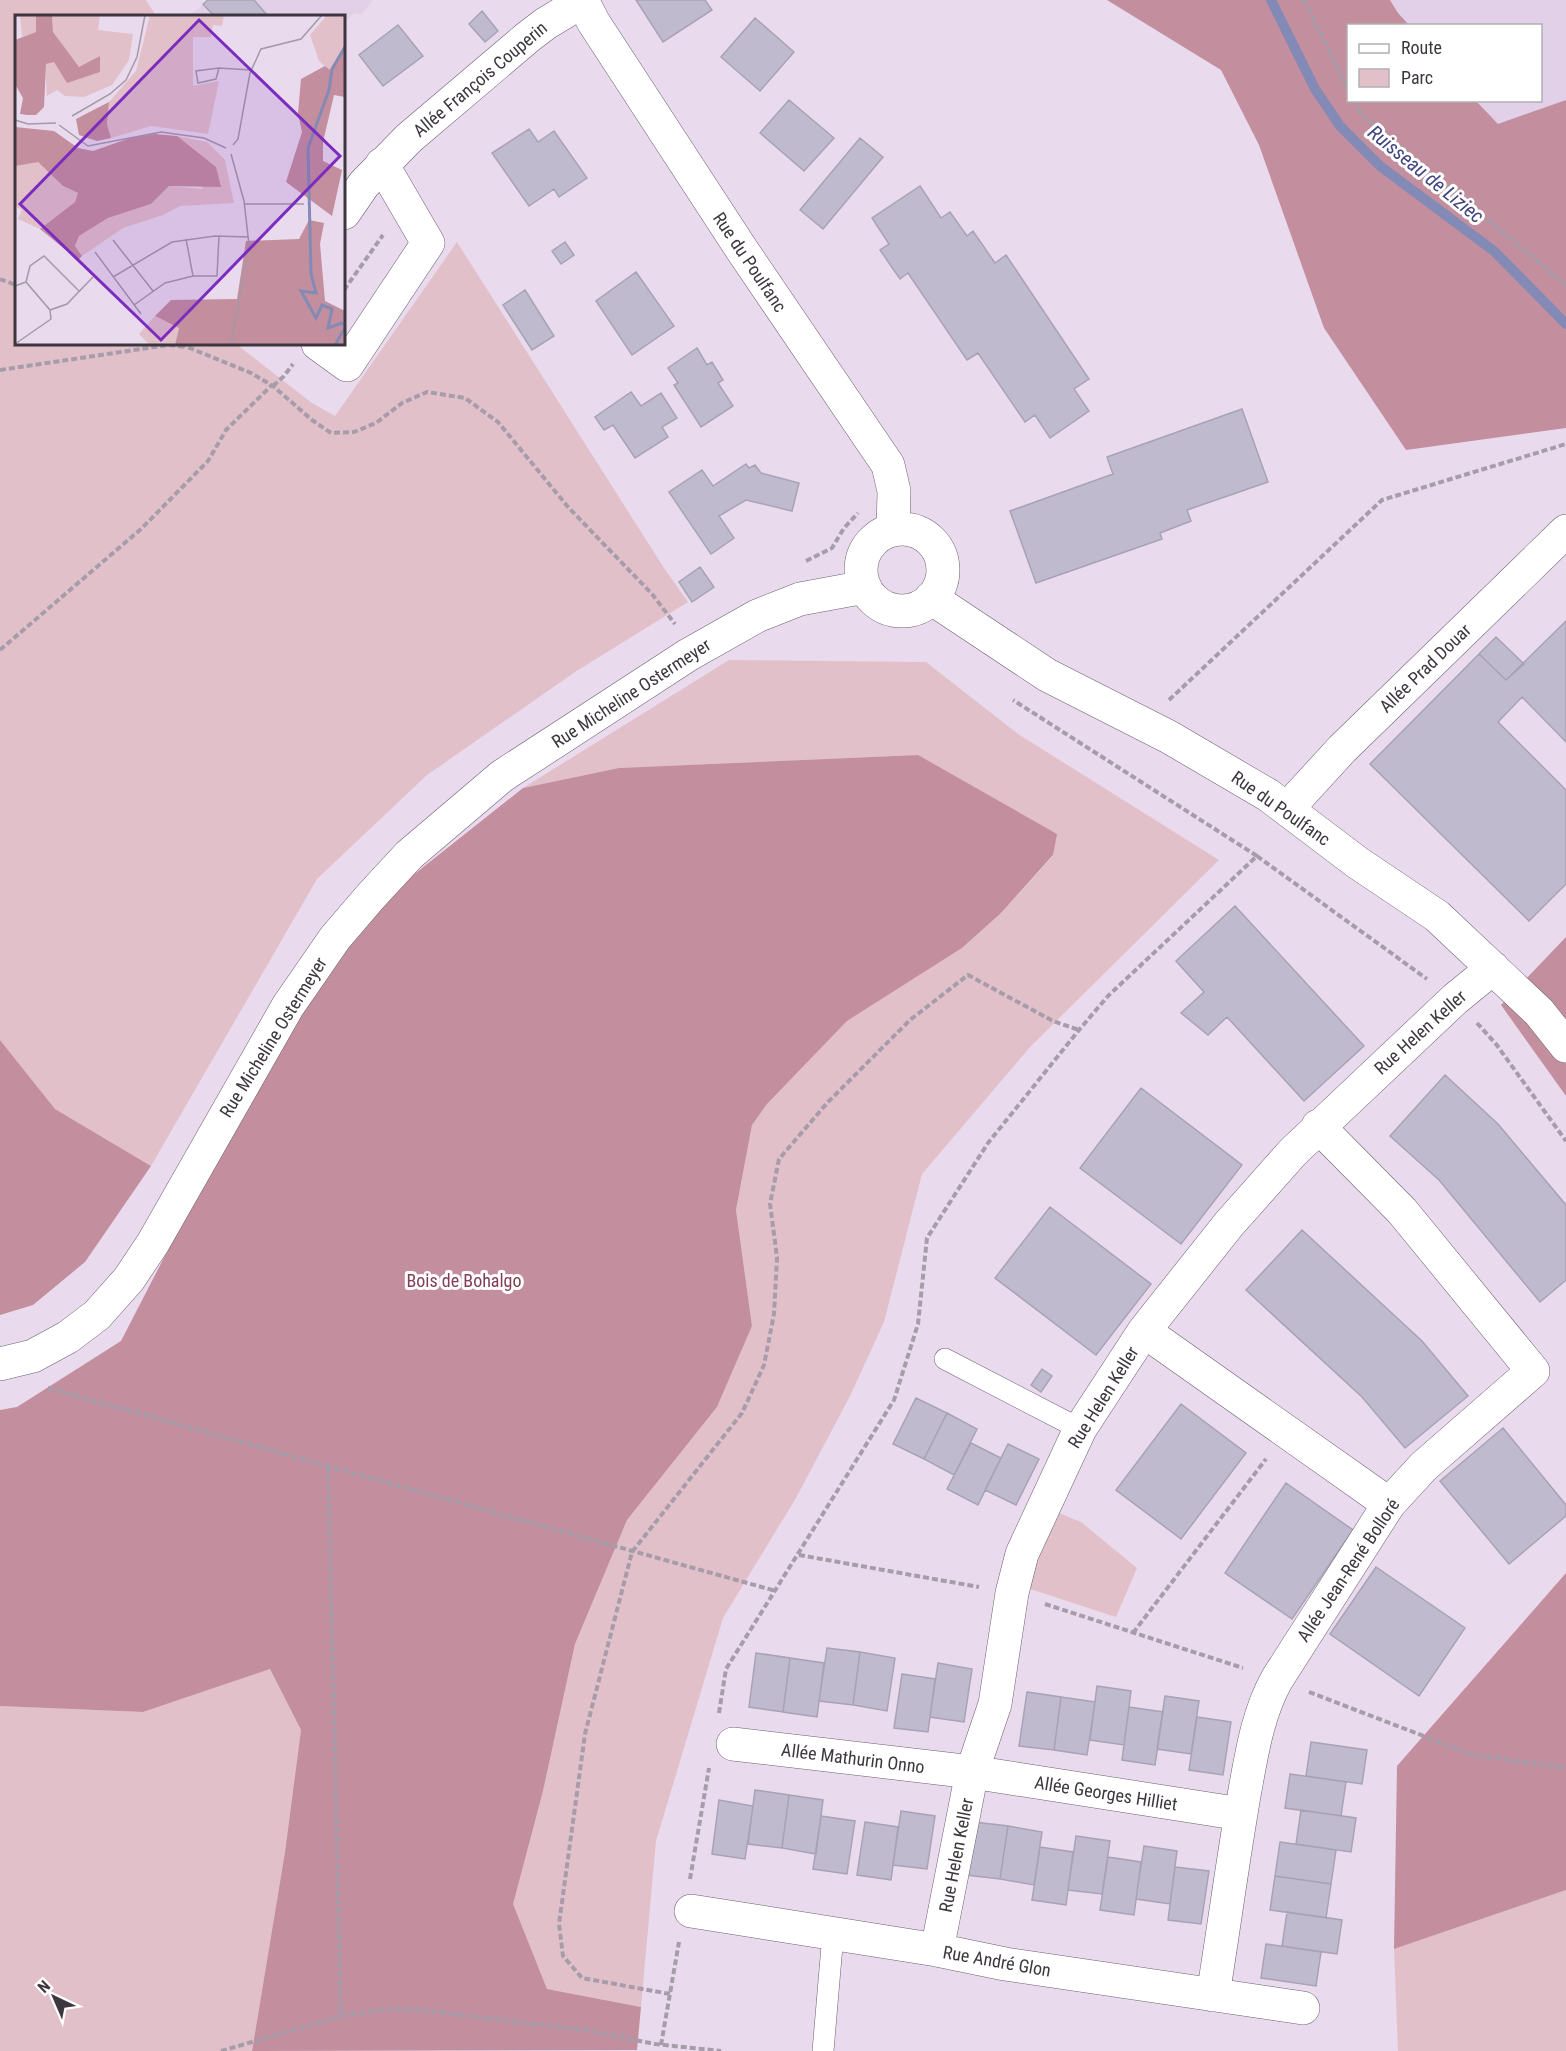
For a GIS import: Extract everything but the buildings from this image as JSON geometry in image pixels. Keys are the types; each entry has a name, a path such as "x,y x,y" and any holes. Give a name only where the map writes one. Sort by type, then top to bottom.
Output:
{"street":[{"name":"Allée François Couperin","path":"345,212 364,184 409,138 528,37 583,1"},
{"name":"Rue du Poulfanc","path":"583,1 594,23 696,180 888,465 894,491 893,530"},
{"path":"319,345 347,365 428,243 382,164"},
{"path":"893,530 916,531 926,537 940,555 943,566 942,578 932,598 921,606 908,610 895,610 883,606 872,598 865,587 862,575 865,551 877,538 893,530"},
{"name":"Allée Prad Douar","path":"1287,809 1342,749 1566,531"},
{"name":"Rue Micheline Ostermeyer","path":"0,1364 33,1356 68,1337 98,1315 129,1279 153,1243 288,1006 335,938 409,855 502,776 688,655 757,616 778,607 800,599 865,587"},
{"name":"Rue du Poulfanc","path":"932,598 1047,675 1168,737 1268,795 1358,863 1437,916 1539,1012 1566,1046"},
{"name":"Rue Helen Keller","path":"937,1950 972,1772 995,1704 1012,1593 1022,1554 1080,1429 1144,1331 1229,1224 1293,1152 1455,999 1493,968"},
{"name":"Allée Jean-René Bolloré","path":"1214,1995 1241,1814 1253,1750 1267,1698 1389,1504 1424,1467 1533,1371 1402,1211 1318,1126"},
{"path":"1144,1331 1389,1504"},
{"name":"Allée Mathurin Onno","path":"722,1753 972,1772"},
{"name":"Allée Georges Hilliet","path":"972,1772 1241,1814"},
{"name":"Rue André Glon","path":"690,1899 833,1934 937,1950 1005,1964 1304,2008"}],"lane":[{"path":"945,1359 1080,1429"},
{"path":"823,2051 833,1934"}],"path":[{"path":"1304,0 1347,87"},
{"path":"1355,102 1361,114 1566,285"},
{"path":"345,289 389,225"},
{"path":"0,279 15,285"},
{"path":"0,370 168,345 193,348"},
{"path":"183,345 251,373 273,386 312,420 331,433 354,432 376,423 402,403 427,392 465,398 498,422 568,507 652,594 679,629"},
{"path":"0,650 141,529 208,461 226,429 284,376"},
{"path":"1142,725 1382,500 1566,444"},
{"path":"718,1715 726,1669 894,1400 918,1324 927,1238 988,1143 1079,1030 1117,988 1257,856 1013,700"},
{"path":"670,1994 582,1978 563,1956 559,1924 585,1734 632,1552 741,1413 764,1365 774,1314 777,1257 770,1204 779,1159 828,1102 910,1020 968,975 1053,1021 1079,1030"},
{"path":"45,1388 776,1591"},
{"path":"1133,1633 1261,1464 1290,1434"},
{"path":"328,1467 341,2016"},
{"path":"799,1555 1012,1593 1277,1679 1473,1755 1566,1768"},
{"path":"690,1899 722,1753"},
{"path":"661,2044 679,1941"},
{"path":"221,2051 341,2016 389,2009 421,2010 590,2031 661,2044 722,2051"}],"shaded area":[{"path":"208,0 373,0 361,15 354,13 345,22 345,15 190,15"},
{"path":"1390,0 1566,0 1566,100 1498,125 1477,102 1542,102 1542,24 1408,24"}],"green space":[{"path":"0,0 146,0 155,15 15,15 15,345 237,345 312,403 335,416 457,242 664,568 688,602 575,672 427,775 317,879 151,1166 55,1109 0,1040"},
{"path":"1107,0 1390,0 1408,24 1347,24 1347,102 1477,102 1498,124 1566,100 1566,428 1406,450 1324,328 1259,145 1221,70"},
{"path":"729,660 926,662 1018,734 1219,860 1031,1046 922,1174 884,1322 850,1396 796,1498 723,1618 656,1841 641,2007 547,1989 512,1904 543,1791 575,1644 627,1520 717,1407 752,1326 736,1210 752,1125 767,1104 847,1021 962,948 1001,913 1053,856 918,755 620,768 523,788"},
{"name":"Bois de Bohalgo","path":"918,755 1057,834 1053,855 1001,913 962,948 847,1021 767,1104 752,1125 736,1210 752,1326 717,1407 627,1520 575,1644 543,1791 513,1904 547,1989 641,2007 637,2050 252,2051 285,1852 301,1730 270,1669 143,1712 0,1706 0,1410 17,1407 121,1341 266,1060 383,899 523,788 619,768"},
{"path":"1566,937 1566,1096 1501,1005"},
{"path":"0,1040 55,1109 151,1166 85,1262 33,1305 0,1315"},
{"path":"1054,1511 1081,1522 1137,1568 1116,1617 1024,1587"},
{"path":"1566,1573 1566,1890 1394,1949 1397,1766"},
{"path":"270,1669 301,1730 285,1852 252,2051 0,2051 0,1706 143,1712"},
{"path":"1566,1890 1566,2051 1398,2051 1394,1949"}],"waterway":[{"name":"Ruisseau de Liziec","path":"1271,0 1315,89 1340,126 1380,166 1494,251 1566,324"}]}
